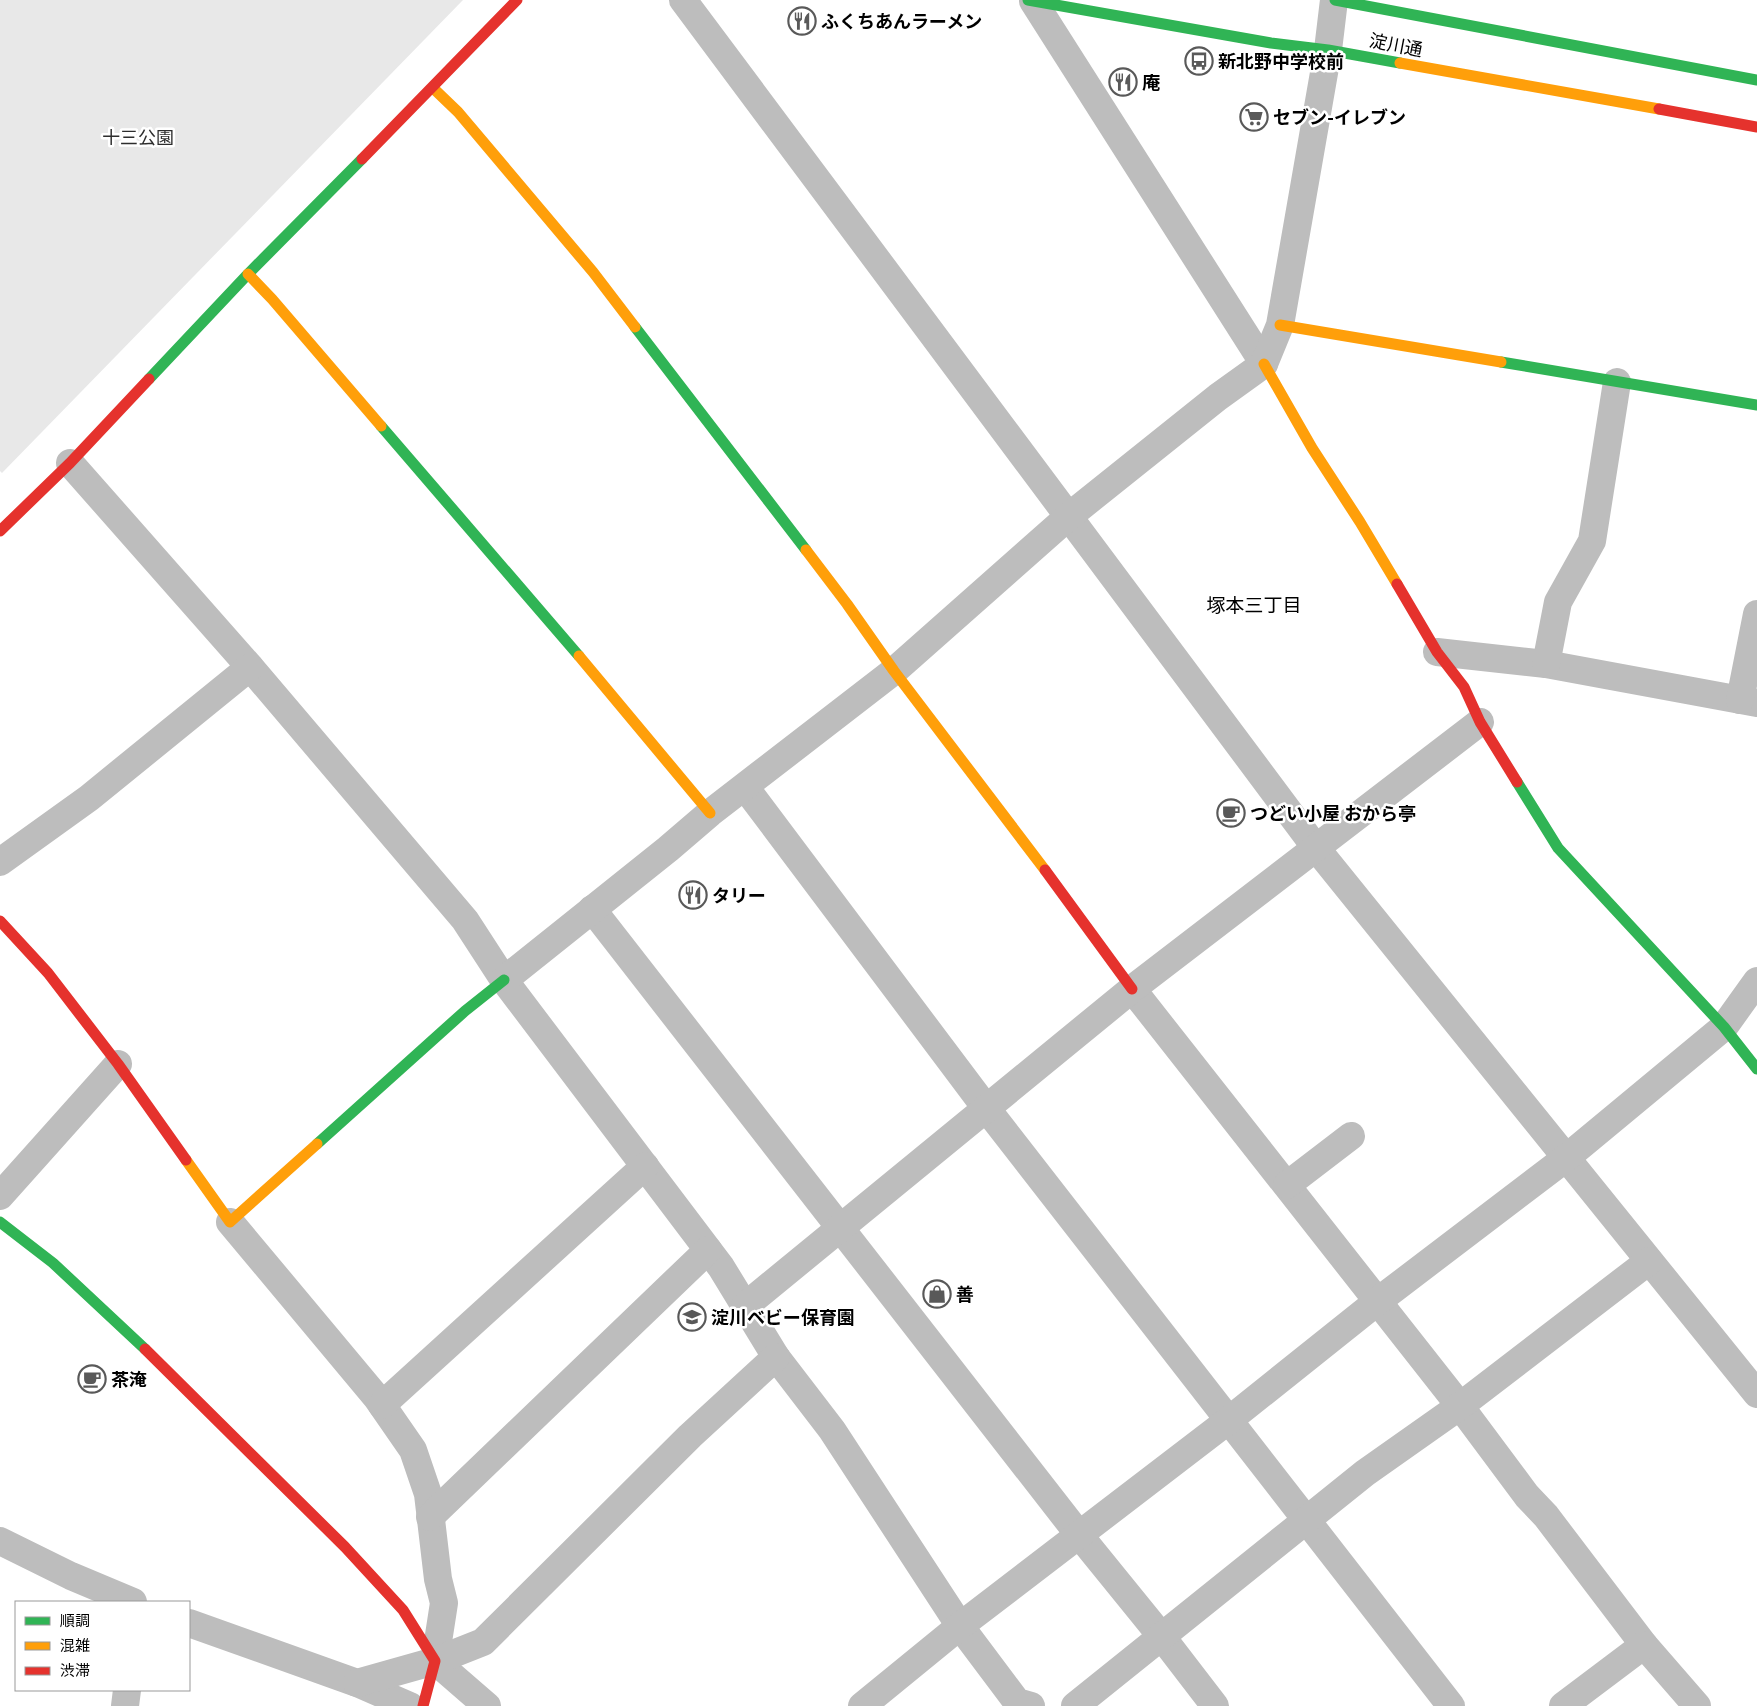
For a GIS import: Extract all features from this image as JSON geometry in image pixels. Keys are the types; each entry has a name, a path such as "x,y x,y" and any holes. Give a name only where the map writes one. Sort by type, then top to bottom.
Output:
{"street":[{"path":"0,531 70,463 248,274 433,88 517,0"},
{"path":"683,0 1316,848 1757,1394"},
{"path":"1030,0 1264,364 1312,448 1360,522 1437,652 1464,687 1480,722 1558,848 1724,1027 1757,1069"},
{"name":"淀川通","path":"1030,0 1271,42 1328,50 1757,127"},
{"path":"230,1222 465,1011 668,849 710,813 894,671 1068,517 1218,397 1264,364 1280,325 1335,0"},
{"name":"淀川通","path":"1335,0 1757,80"},
{"path":"433,88 458,112 593,272 848,604 894,671 1065,896 1132,989 1460,1406 1527,1496 1546,1516 1644,1645 1697,1706"},
{"path":"248,274 278,306 616,699 710,813"},
{"path":"1280,325 1757,404"},
{"path":"1546,664 1558,602 1592,541 1617,382"},
{"path":"70,463 250,667 465,920 504,980 721,1267 776,1357 837,1437 960,1626 1020,1705"},
{"path":"1437,652 1546,664 1749,702 1757,614"},
{"path":"0,862 89,798 250,667"},
{"path":"745,1306 1132,989 1480,722"},
{"path":"745,787 986,1108 1452,1706"},
{"path":"592,910 1080,1536 1215,1706"},
{"path":"0,921 48,973 118,1064 230,1222 382,1405 413,1450 428,1494 438,1579 444,1603 435,1661 423,1706"},
{"path":"862,1706 960,1626 1080,1536 1378,1301 1566,1158 1724,1027 1757,981"},
{"path":"0,1196 118,1064"},
{"path":"1287,1185 1351,1136"},
{"path":"382,1405 645,1166"},
{"path":"0,1222 52,1262 121,1326 345,1546 403,1610 435,1661 487,1706"},
{"path":"430,1517 708,1250"},
{"path":"1075,1706 1365,1472 1460,1406 1648,1261"},
{"path":"357,1683 435,1661 483,1642 690,1436 776,1357"},
{"path":"0,1541 70,1576 131,1601"},
{"path":"190,1623 357,1683 410,1706"},
{"path":"1563,1706 1644,1645"},
{"path":"125,1706 127,1691"}],"green space":[{"name":"十三公園","path":"0,0 463,0 2,473 0,471"}],"traffic: fast":[{"path":"1028,0 1271,43 1328,50 1400,63"},
{"path":"1335,0 1757,80"},
{"path":"149,379 248,274 362,159"},
{"path":"635,327 806,550"},
{"path":"1501,362 1757,405"},
{"path":"381,426 579,656"},
{"path":"1517,782 1558,848 1724,1027 1757,1069"},
{"path":"317,1144 465,1011 504,980"},
{"path":"0,1222 53,1263 145,1349"}],"traffic: slow":[{"path":"1400,63 1659,109"},
{"path":"433,88 458,112 593,272 635,327"},
{"path":"248,274 272,299 381,426"},
{"path":"1280,325 1501,362"},
{"path":"1264,364 1312,448 1397,584"},
{"path":"806,550 894,671 1045,870"},
{"path":"579,656 710,813"},
{"path":"186,1160 230,1222 317,1144"}],"traffic: jam":[{"path":"362,159 517,0"},
{"path":"1659,109 1757,127"},
{"path":"0,531 70,463 149,379"},
{"path":"1397,584 1437,652 1464,687 1480,722 1517,782"},
{"path":"1045,870 1132,989"},
{"path":"0,921 48,973 118,1064 186,1160"},
{"path":"145,1349 345,1547 403,1610 435,1661 423,1706"}],"place":[{"name":"ふくちあんラーメン","path":"802,21"},
{"name":"新北野中学校前","path":"1199,61"},
{"name":"庵","path":"1123,82"},
{"name":"セブン-イレブン","path":"1254,117"},
{"name":"つどい小屋 おから亭","path":"1231,813"},
{"name":"タリー","path":"693,895"},
{"name":"善","path":"937,1294"},
{"name":"淀川ベビー保育園","path":"692,1317"},
{"name":"茶淹","path":"92,1379"}],"district":[{"name":"塚本三丁目","path":"1254,605"}]}
